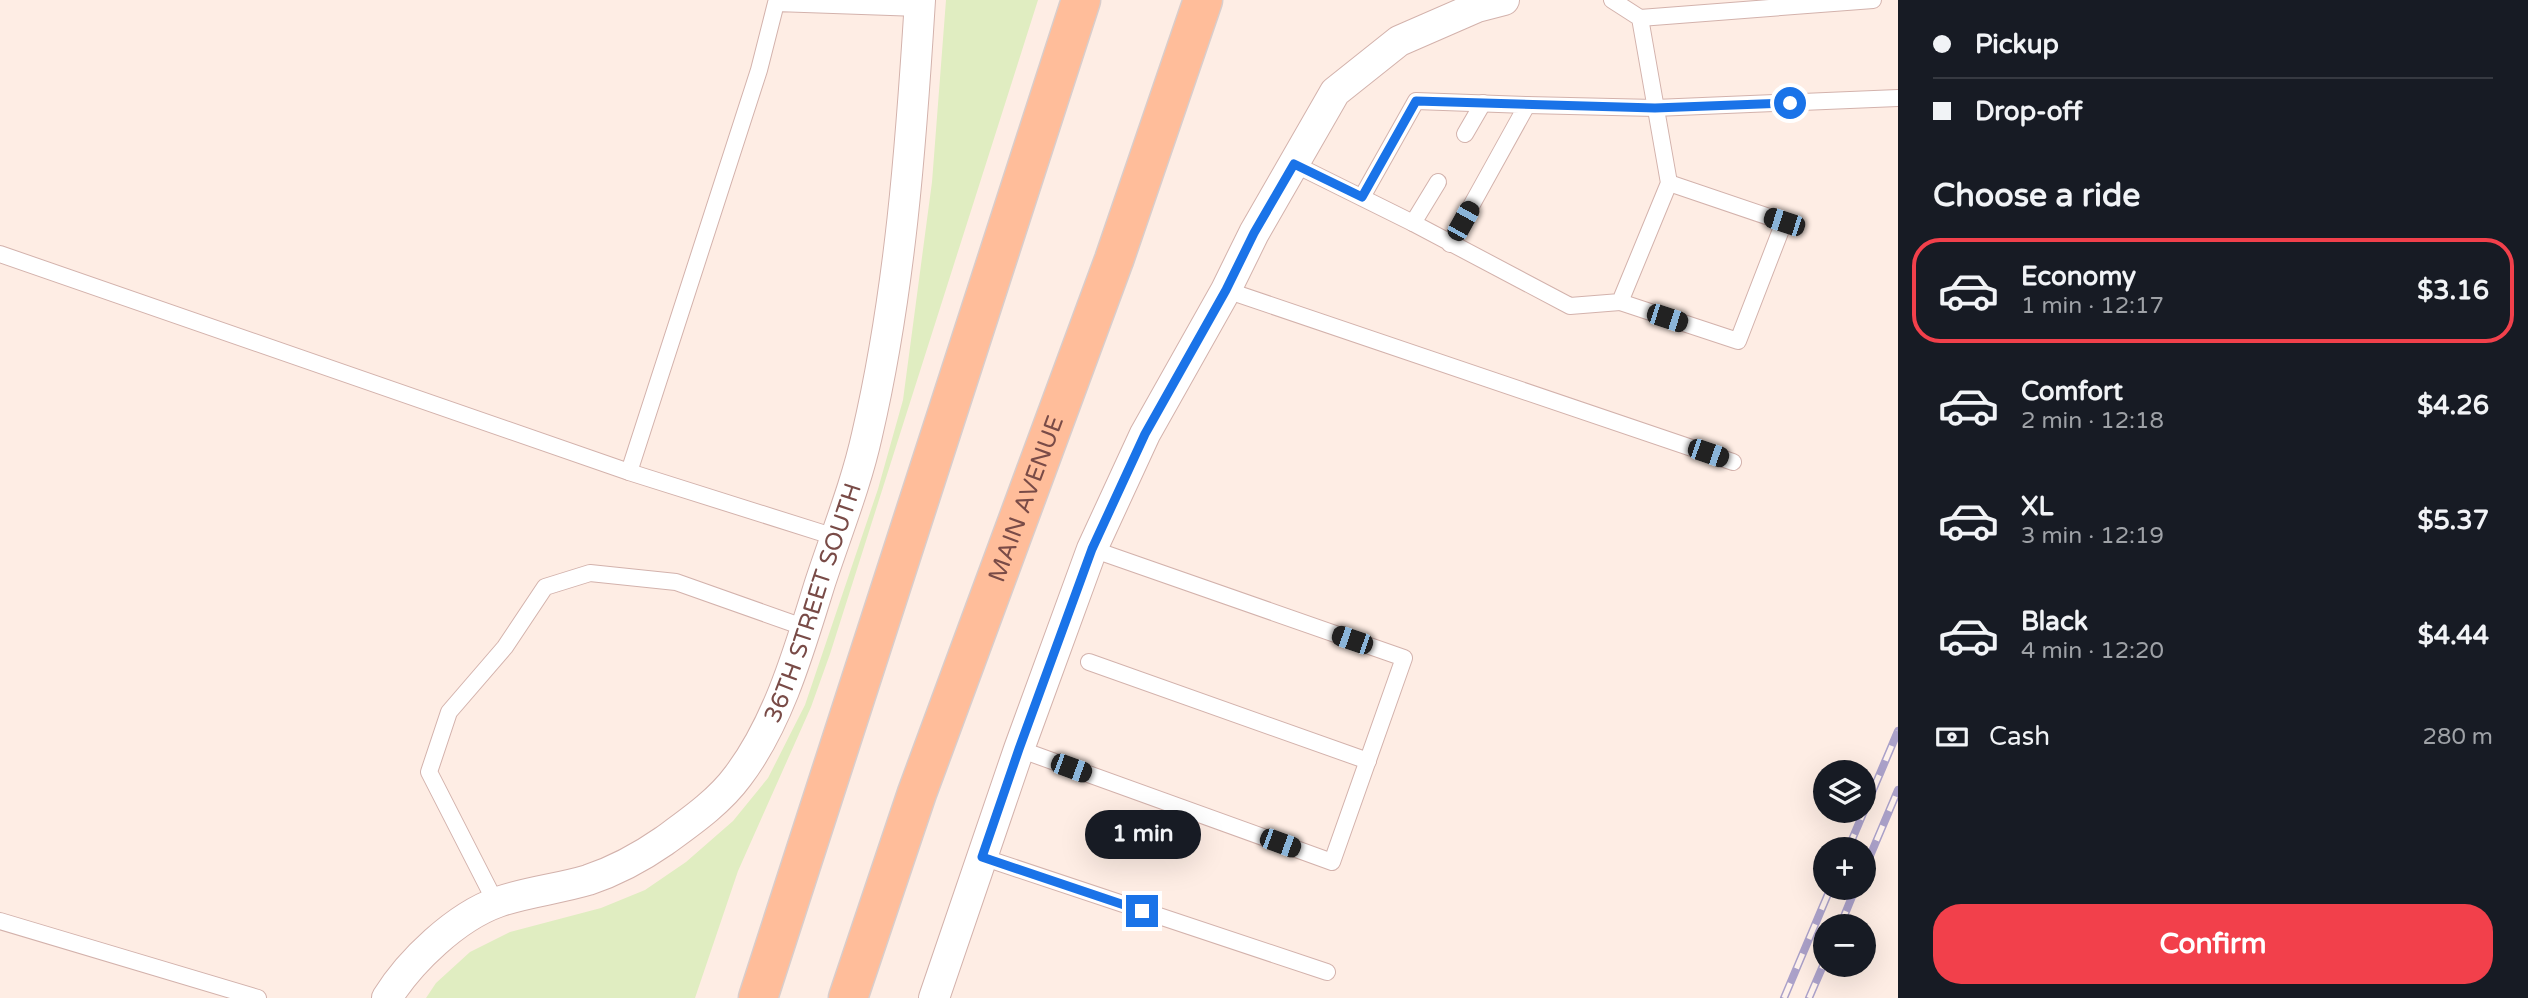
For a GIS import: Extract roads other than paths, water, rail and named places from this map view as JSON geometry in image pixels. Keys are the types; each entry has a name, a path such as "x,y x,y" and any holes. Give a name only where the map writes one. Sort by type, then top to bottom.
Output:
{"main road":[{"path":"758,998 1081,0"},
{"name":"MAIN AVENUE","path":"848,998 917,793 1114,260 1203,0"}],"street":[{"path":"934,998 1019,749 1092,549 1145,434 1226,290 1254,233 1335,92 1399,41 1477,8 1504,0"},
{"name":"36TH STREET SOUTH","path":"387,998 413,962 454,927 496,903 589,880 642,857 699,816 737,777 768,728 806,628 866,439 888,339 898,264 920,4"}],"lane":[{"path":"1612,0 1640,18 1873,0"},
{"path":"629,472 759,70 776,2 920,4"},
{"path":"1620,302 1669,183 1640,18"},
{"path":"1362,197 1416,101 1655,108 1898,98"},
{"path":"1465,134 1483,103"},
{"path":"1451,244 1527,105"},
{"path":"1294,164 1570,306 1620,302 1738,341 1784,222 1669,183"},
{"path":"1413,223 1437,182"},
{"path":"0,254 629,472 835,537"},
{"path":"1226,290 1733,462"},
{"path":"1019,749 1332,862 1404,658 1092,549"},
{"path":"496,903 429,772 449,712 505,647 545,587 590,573 676,582 806,628"},
{"path":"1089,662 1368,761"},
{"path":"982,857 1327,972"},
{"path":"0,921 258,998"}],"railway":[{"path":"1853,837 1898,731"},
{"path":"1876,842 1898,790"},
{"path":"1784,998 1825,900"},
{"path":"1845,914 1851,900"},
{"path":"1809,998 1818,977"}]}
